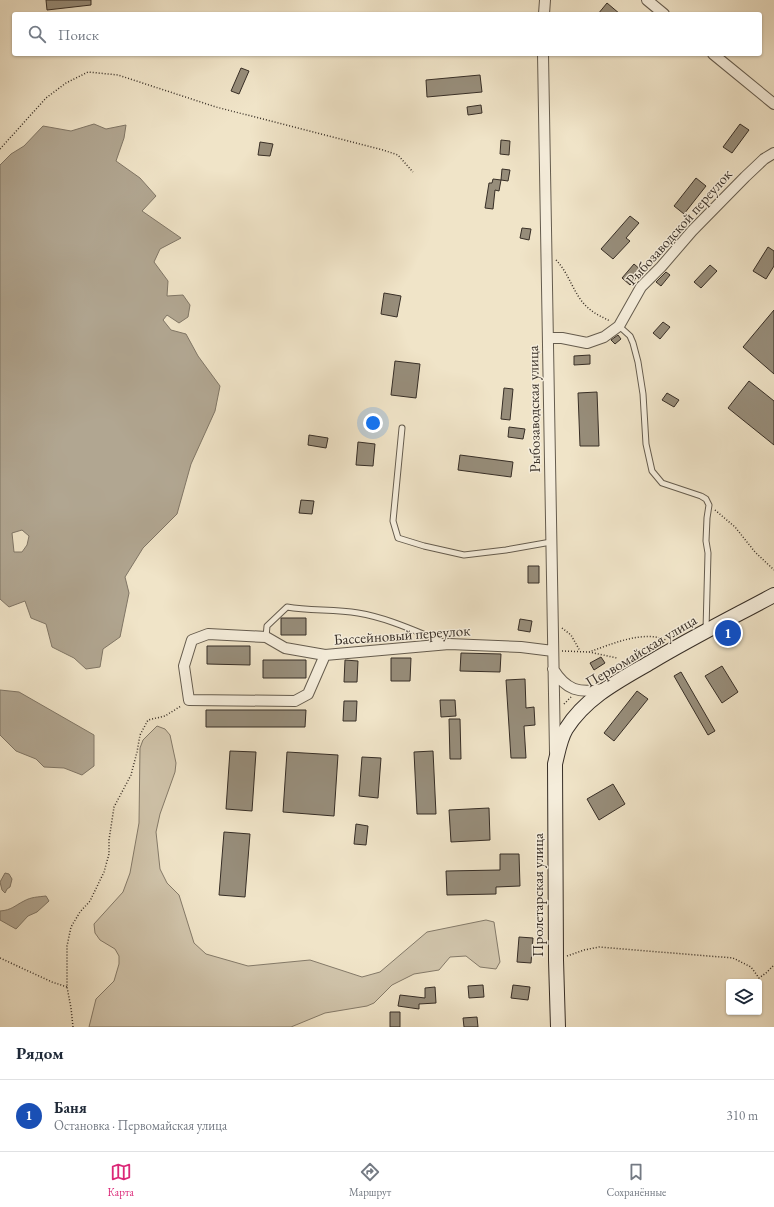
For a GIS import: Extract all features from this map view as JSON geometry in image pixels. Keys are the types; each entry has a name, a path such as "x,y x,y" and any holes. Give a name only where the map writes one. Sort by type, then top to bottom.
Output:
{"street":[{"path":"544,12 545,0"},
{"path":"647,0 662,12"},
{"name":"Рыбозаводская улица","path":"543,56 555,764"},
{"path":"715,56 774,104"},
{"name":"Рыбозаводской переулок","path":"548,338 562,338 587,343 604,337 619,326 641,288 692,231 745,177 764,159 774,153"},
{"name":"Первомайская улица","path":"555,764 560,744 566,730 589,701 605,688 678,645 774,594"},
{"path":"189,700 184,666 192,640 208,634 266,636"},
{"name":"Бассейновый переулок","path":"266,636 285,648 326,655 449,644 521,647 552,651"},
{"name":"Бассейновый переулок","path":"189,700 295,701 308,694 326,655"},
{"path":"553,668 559,679 566,686 578,690 591,691 605,688"},
{"name":"Пролетарская улица","path":"555,764 556,960 558,1027"}],"lane":[{"path":"619,326 630,336 638,362 643,394 646,444 652,471 662,483 701,496 706,499 709,505 706,541 708,553 706,631"},
{"path":"402,428 393,521 398,538 424,546 464,555 506,550 551,542"},
{"path":"266,636 266,626 287,607 302,610 356,613 384,619 449,644"}],"path":[{"path":"0,149 46,98 66,83 88,72 118,75 216,107 383,150 398,155 413,172"},
{"path":"546,253 557,260 586,306 600,317 619,326"},
{"path":"709,505 734,527 755,552 774,570"},
{"path":"552,616 562,628 571,635 580,651"},
{"path":"589,652 633,638 650,637 668,641"},
{"path":"552,651 580,651 617,658"},
{"path":"73,1027 67,987 67,946 71,927 80,912 90,900 104,872 109,854 109,840 114,807 131,775 140,735 148,720 166,716 189,700"},
{"path":"556,960 584,950 599,947 733,958 752,967 759,978 774,965"},
{"path":"0,958 52,982 67,987"}],"shaded area":[{"path":"94,124 106,129 126,125 124,138 116,161 140,178 156,196 142,211 181,238 160,249 154,262 168,281 167,296 183,295 190,305 188,317 179,323 167,315 163,320 171,330 186,334 198,356 220,386 215,411 191,464 177,514 143,548 125,577 129,593 120,637 103,649 100,667 86,669 74,658 52,647 46,624 31,618 25,601 9,607 0,599 0,165 11,154 24,146 43,126 71,131","holes":["22,530 29,536 27,545 22,552 14,552 12,533"]},
{"path":"0,690 19,692 94,735 94,766 82,775 64,768 44,767 36,759 16,751 0,735"},
{"path":"157,726 165,729 170,735 176,763 175,772 160,814 156,832 160,869 167,883 179,895 194,943 206,954 248,966 310,960 362,977 380,972 427,932 486,920 494,922 500,962 496,969 480,967 466,956 450,957 439,970 414,974 392,985 374,1003 367,1006 325,1013 291,1027 89,1027 96,999 114,981 119,964 119,956 115,949 100,940 95,933 94,924 123,892 130,873 139,823 140,748 143,740"},
{"path":"5,873 9,874 12,879 10,887 5,893 2,890 0,882"},
{"path":"46,896 49,901 37,912 28,916 16,929 0,920 0,911 10,909 35,897"}],"building":[{"path":"46,0 91,0 91,5 47,10"},
{"path":"607,3 618,12 600,12"},
{"path":"241,68 249,71 239,94 231,91"},
{"path":"480,75 482,92 427,97 426,80"},
{"path":"481,105 482,113 468,115 467,107"},
{"path":"740,124 749,130 732,153 723,147"},
{"path":"501,140 510,141 509,155 500,154"},
{"path":"260,142 273,144 270,156 258,155"},
{"path":"502,169 510,170 508,181 501,180"},
{"path":"696,178 706,186 684,214 674,206"},
{"path":"493,179 501,180 499,191 495,190 493,209 485,208 489,183 492,183"},
{"path":"630,216 639,223 626,238 630,241 613,259 601,249"},
{"path":"522,228 531,229 529,240 520,238"},
{"path":"768,247 774,251 774,266 766,279 753,271"},
{"path":"634,264 642,271 630,285 622,278"},
{"path":"710,265 717,271 701,288 694,282"},
{"path":"666,272 670,275 661,286 656,282"},
{"path":"384,293 401,296 397,317 381,314"},
{"path":"774,310 774,374 743,347"},
{"path":"663,322 670,327 660,339 653,333"},
{"path":"618,335 621,339 615,344 611,340"},
{"path":"590,355 590,364 574,365 574,356"},
{"path":"395,361 420,364 416,398 391,395"},
{"path":"749,381 774,401 774,445 728,408"},
{"path":"504,388 513,389 510,420 501,419"},
{"path":"597,392 599,446 580,446 578,393"},
{"path":"667,393 679,400 674,407 662,400"},
{"path":"509,427 525,429 523,439 508,437"},
{"path":"309,435 328,438 326,448 308,445"},
{"path":"358,442 375,444 373,466 356,465"},
{"path":"460,455 513,462 511,477 458,470"},
{"path":"301,500 314,501 312,514 299,513"},
{"path":"528,566 539,566 539,583 528,583"},
{"path":"281,618 306,618 306,635 281,635"},
{"path":"520,619 532,621 530,632 518,630"},
{"path":"207,646 250,646 250,665 207,664"},
{"path":"461,653 501,654 500,672 460,671"},
{"path":"601,657 605,663 594,670 590,663"},
{"path":"391,658 411,658 410,681 391,681"},
{"path":"263,660 306,660 306,678 263,678"},
{"path":"345,660 358,661 357,682 344,682"},
{"path":"722,666 738,692 722,703 705,676"},
{"path":"681,672 715,731 708,735 674,676"},
{"path":"525,679 526,708 534,707 535,725 524,726 526,758 511,758 506,680"},
{"path":"637,691 648,699 614,741 604,733"},
{"path":"440,700 455,700 456,716 441,717"},
{"path":"344,701 357,701 356,721 343,721"},
{"path":"206,710 306,710 305,727 206,727"},
{"path":"449,719 460,719 461,759 450,759"},
{"path":"230,751 256,752 252,811 226,809"},
{"path":"433,751 436,814 417,814 414,752"},
{"path":"287,752 338,755 334,816 283,812"},
{"path":"362,757 381,758 378,798 359,796"},
{"path":"613,784 625,804 599,820 587,799"},
{"path":"489,808 490,840 451,842 449,810"},
{"path":"356,824 368,826 366,845 354,844"},
{"path":"224,832 250,834 245,897 219,895"},
{"path":"500,854 519,854 520,886 496,887 496,894 447,895 446,871 500,870"},
{"path":"519,937 533,938 531,963 517,962"},
{"path":"483,985 484,997 469,998 468,986"},
{"path":"513,985 530,987 528,1000 511,998"},
{"path":"435,987 436,1003 419,1004 419,1009 398,1006 400,995 425,998 425,988"},
{"path":"390,1012 400,1012 400,1027 390,1027"},
{"path":"477,1017 478,1027 464,1027 463,1018"}],"place":[{"name":"Баня","path":"728,633"}]}
